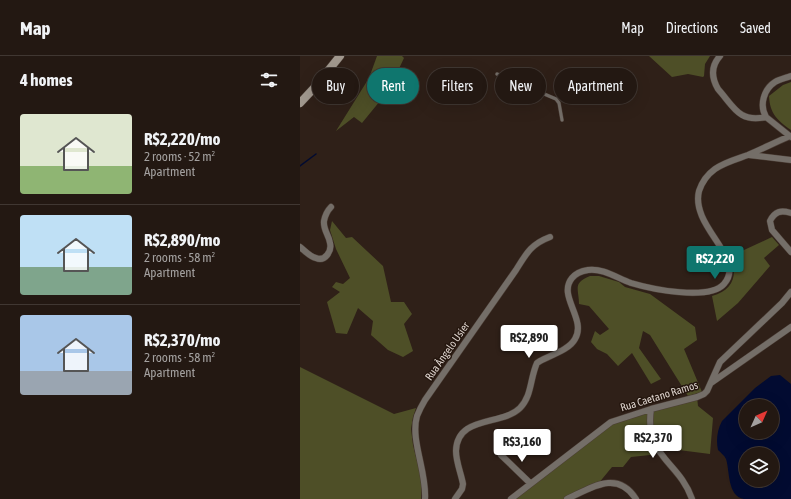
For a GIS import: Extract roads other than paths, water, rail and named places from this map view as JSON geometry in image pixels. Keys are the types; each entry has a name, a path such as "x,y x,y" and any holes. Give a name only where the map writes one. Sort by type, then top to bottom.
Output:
{"street":[{"path":"300,103 340,56"},
{"path":"720,56 716,62 712,74 718,89 742,115 750,118 765,115"},
{"path":"455,499 462,489 463,484 456,452 458,440 471,427 510,415 518,410 528,396 537,363 571,344 577,336 577,320 568,291 570,281 573,276 579,272 595,270 646,287 691,293 713,291 724,285 730,273 730,266 727,257 702,217 698,206 698,194 704,181 714,169 790,136 765,115 763,100 767,90 776,82 791,76"},
{"path":"749,155 791,160"},
{"path":"300,247 316,258 321,259 326,256 330,250 330,242 326,233 324,222 326,213 331,207"},
{"path":"791,213 780,211 775,213 770,221 772,230 791,252"},
{"name":"Rua Ângelo Usier","path":"425,499 426,486 416,431 417,416 420,409 529,250 535,244 550,237"},
{"name":"Rua Caetano Ramos","path":"511,499 611,422 651,409 702,396 707,391 720,362 777,308 791,292"},
{"path":"711,383 791,327"},
{"path":"651,409 649,420 653,442 661,454 682,478 690,491 692,499"},
{"path":"502,455 530,483"},
{"path":"567,499 598,484 606,482 619,484 636,499"}],"lane":[{"path":"546,95 556,99 559,103 562,120"}],"water":[{"path":"780,375 791,384 791,499 744,499 739,497 732,488 726,459 718,450 717,439 720,424 739,404 739,439 779,439 779,399 744,399 755,388 771,376"}],"waterway":[{"path":"300,166 316,154"}]}
